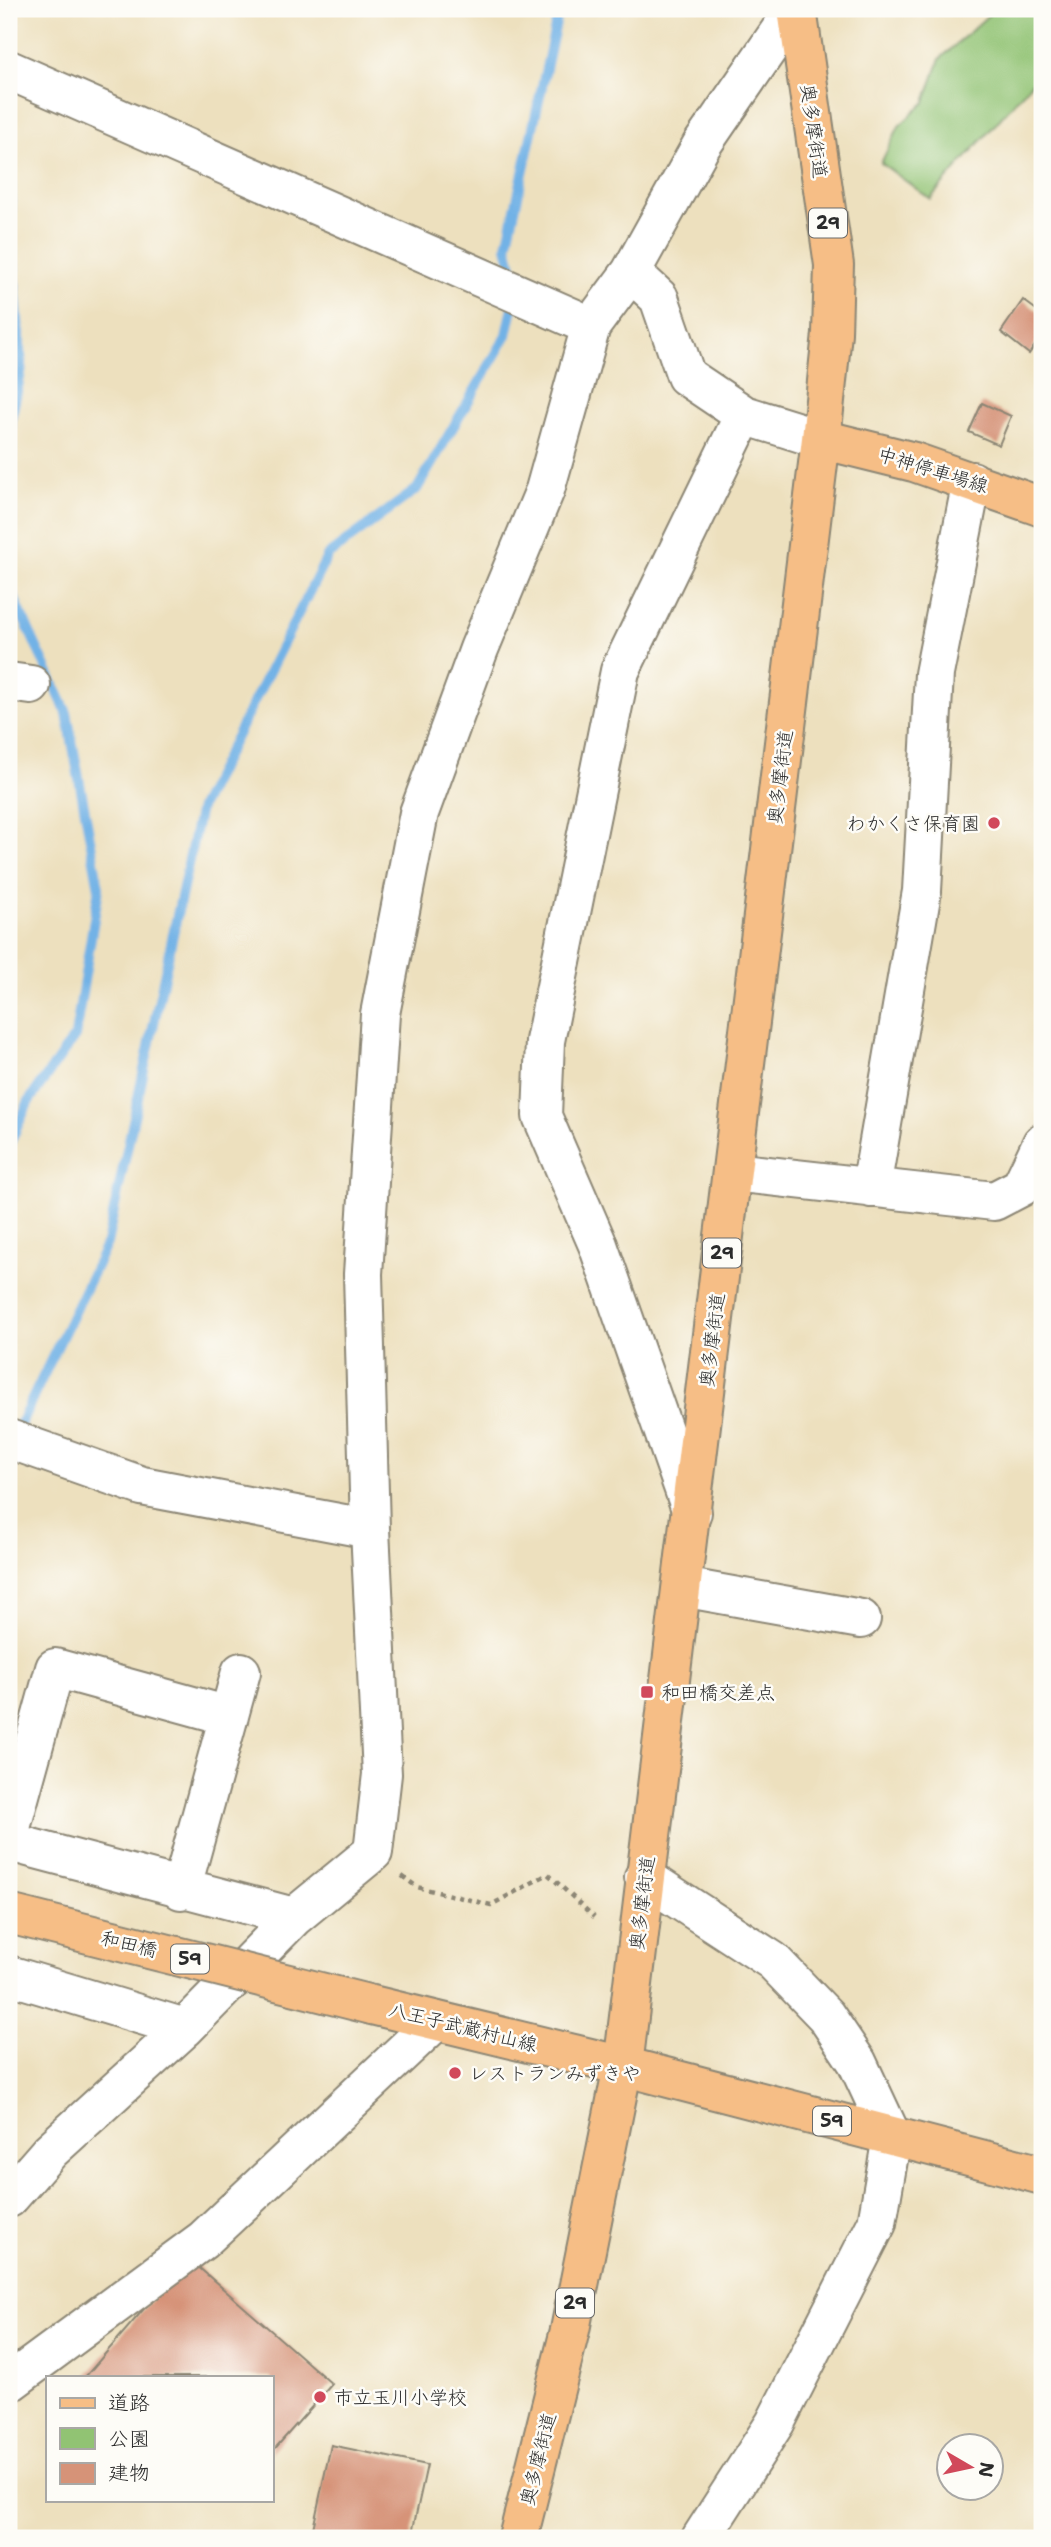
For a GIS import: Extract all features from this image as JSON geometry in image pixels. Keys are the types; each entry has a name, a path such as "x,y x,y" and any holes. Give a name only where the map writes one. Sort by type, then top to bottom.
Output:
{"main road":[{"name":"奥多摩街道","path":"518,2538 570,2330 623,2066 821,439 832,334 834,265 796,9"},
{"name":"中神停車場線","path":"821,439 914,462 1042,507"},
{"name":"和田橋","path":"9,1914 372,2005"},
{"name":"八王子武蔵村山線","path":"372,2005 623,2066 1042,2175"}],"street":[{"path":"9,2198 50,2151 185,2028 294,1917 373,1852 383,1774 370,1529 363,1275 380,1014 418,813 480,649 545,490 591,326 631,272 701,146 796,9"},
{"path":"9,70 591,326"},
{"path":"631,272 659,298 686,376 717,400 744,415 821,439"},
{"path":"692,1512 598,1245 542,1116 545,1041 620,671 744,415"},
{"path":"871,1188 922,891 934,674 972,481"},
{"path":"732,1172 994,1202 1021,1187 1042,1143"},
{"path":"19,1443 142,1486 370,1529"},
{"path":"682,1587 861,1619"},
{"path":"9,1835 55,1668 229,1716"},
{"path":"181,1890 241,1672"},
{"path":"9,1842 181,1890 294,1917"},
{"path":"644,1877 773,1961 827,2016 857,2062 892,2137 877,2223 775,2423 701,2538"},
{"path":"9,1975 185,2028"},
{"path":"9,2384 203,2241 436,2021"}],"path":[{"path":"373,1852 417,1887 491,1905 548,1874 594,1917"}],"green space":[{"path":"995,9 1042,9 1042,71 930,199 881,163 899,126 925,102 940,59"}],"building":[{"path":"1023,300 1042,314 1042,335 1029,354 1001,332"},
{"path":"982,403 1011,416 999,445 969,432"},
{"path":"188,2258 332,2384 273,2451 273,2376 86,2376"},
{"path":"331,2445 427,2465 411,2538 311,2538"}],"waterway":[{"path":"516,283 507,246 559,9"},
{"path":"9,113 11,238 22,368 11,419 11,591 67,713 99,888 75,1036 29,1101 9,1145"},
{"path":"15,1435 107,1243 200,808 328,555 417,489 507,335 515,298"}],"place":[{"name":"わかくさ保育園","path":"994,823"},
{"name":"和田橋交差点","path":"647,1692"},
{"name":"レストランみずきや","path":"455,2073"},
{"name":"市立玉川小学校","path":"320,2397"}]}
